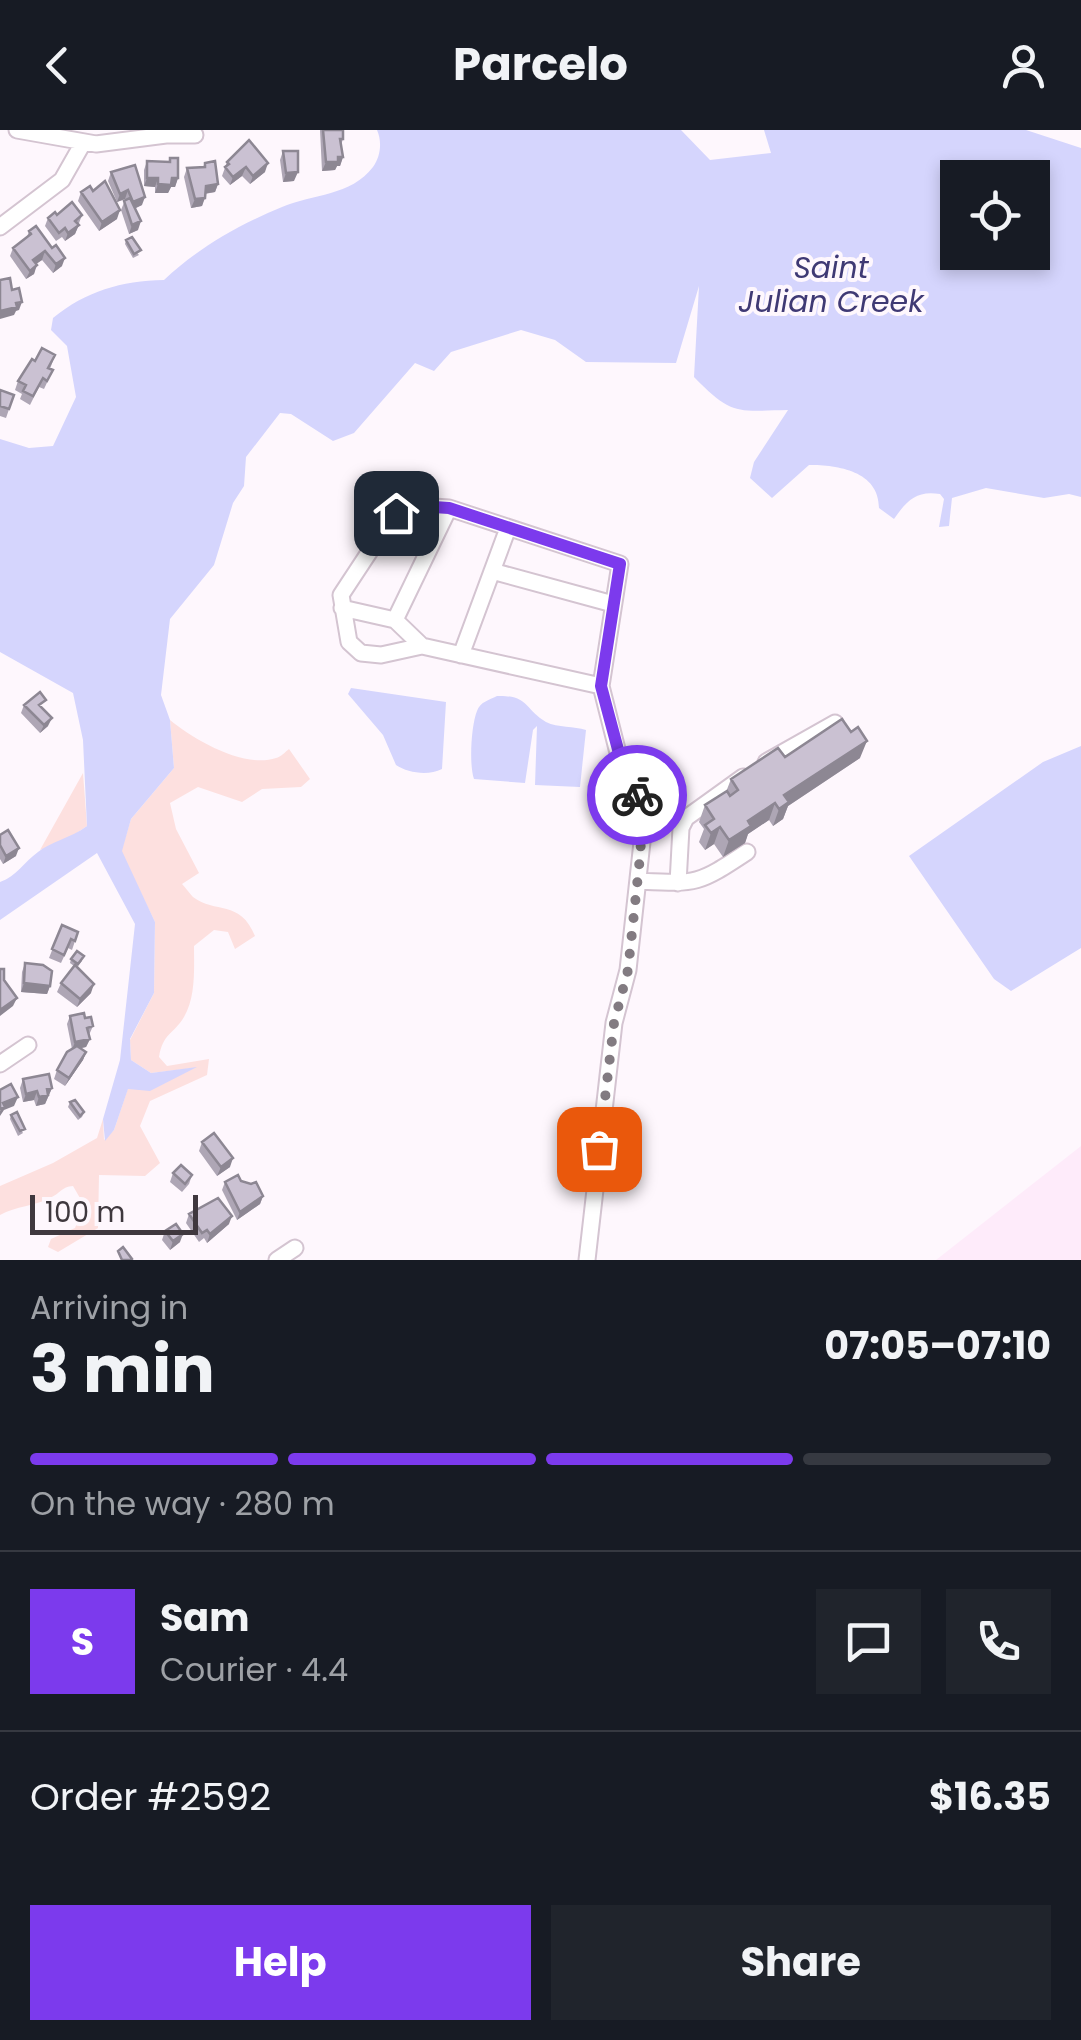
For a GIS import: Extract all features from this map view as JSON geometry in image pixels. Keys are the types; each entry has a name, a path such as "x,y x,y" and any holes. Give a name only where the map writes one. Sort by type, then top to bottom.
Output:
{"street":[{"path":"17,130 83,143 194,135"},
{"path":"0,227 62,180 83,143"},
{"path":"587,1260 614,1023 628,970 643,810 620,757 601,686 620,564 449,508 418,506 396,513 341,595 348,642 360,653 380,655 422,646 601,686"},
{"path":"395,620 449,508"},
{"path":"461,654 508,528"},
{"path":"492,571 613,604"},
{"path":"342,608 395,620 422,646"},
{"path":"678,883 686,818 779,753 836,723"},
{"path":"638,881 695,883 747,852"},
{"path":"0,1064 28,1046"},
{"path":"277,1260 295,1248"}],"shaded area":[{"path":"170,720 192,736 234,756 263,760 278,757 289,749 310,779 301,787 262,789 242,802 198,787 170,803 176,829 199,873 182,884 201,902 235,912 249,924 255,936 235,949 228,932 214,930 194,946 191,1001 184,1017 163,1043 159,1057 167,1066 209,1059 207,1075 150,1101 140,1126 160,1163 145,1176 99,1175 98,1228 58,1252 48,1247 51,1239 75,1228 84,1205 73,1186 44,1201 0,1215 0,1186 97,1138 103,1119 104,1140 114,1130 128,1088 194,1068 151,1073 131,1060 130,1040 154,993 155,922 121,852 131,819 174,768"},
{"path":"83,773 87,826 65,841 40,850"},
{"path":"1081,1146 1081,1260 936,1260"}],"water":[{"name":"Saint Julian Creek","path":"377,130 681,130 710,160 771,153 764,130 1026,130 1081,148 1081,497 1069,494 1044,498 986,488 952,498 949,526 939,527 944,499 940,494 913,498 894,519 879,508 872,486 864,478 844,469 809,465 772,498 750,478 754,462 788,410 757,411 727,405 694,377 699,286 676,363 586,362 555,340 521,330 451,352 434,371 415,363 354,433 333,441 291,414 280,413 246,457 244,486 233,503 214,565 170,619 161,695 170,720 174,768 131,819 122,851 155,922 154,993 130,1039 131,1060 151,1073 197,1067 150,1091 128,1089 114,1130 105,1141 103,1119 120,1060 135,924 97,853 0,920 0,882 43,849 87,826 83,740 73,693 0,652 0,439 29,448 53,446 76,397 67,346 51,330 53,318 105,289 164,280 219,238 250,222 282,207 354,184 376,163 380,148"},
{"path":"351,688 446,702 442,769 418,773 396,765 383,735 348,694"},
{"path":"497,696 521,700 551,724 586,730 580,787 535,785 537,726 533,730 525,783 474,779 471,755 475,718 480,705"},
{"path":"1081,746 1081,948 1011,991 994,979 909,856 1043,762"}],"building":[{"path":"323,130 343,130 343,157 338,157 338,162 326,162"},
{"path":"249,140 268,163 253,176 246,167 233,177 225,167 227,162"},
{"path":"283,151 298,151 298,172 286,173"},
{"path":"170,158 178,158 178,178 172,178 171,185 158,184 158,178 147,178 147,161 170,162"},
{"path":"215,161 218,184 206,186 205,198 195,199 187,168 205,167 205,163"},
{"path":"135,165 145,197 133,202 128,190 120,194 111,172"},
{"path":"105,181 120,210 102,222 81,192 90,186 93,191"},
{"path":"130,198 141,221 132,225 124,201"},
{"path":"72,202 82,215 75,221 79,225 68,233 65,228 59,233 48,218"},
{"path":"36,226 65,258 56,264 45,251 33,260 37,265 30,271 13,248"},
{"path":"132,237 141,250 134,254 126,240"},
{"path":"10,278 12,290 19,288 22,302 0,311 0,280"},
{"path":"42,348 55,355 48,368 53,370 47,381 43,378 33,396 23,391 26,385 18,381"},
{"path":"0,390 14,395 9,409 0,406"},
{"path":"40,692 46,700 39,705 52,718 44,725 24,705"},
{"path":"842,719 851,732 858,727 867,741 784,795 789,802 779,809 775,803 729,840 720,827 711,833 705,825 714,819 705,805 727,791 730,796 738,790 731,779 778,748 785,757"},
{"path":"8,830 19,848 6,856 0,835"},
{"path":"62,925 78,932 64,955 52,949"},
{"path":"77,951 84,956 78,964 71,959"},
{"path":"25,963 43,965 52,971 50,986 24,983"},
{"path":"75,965 94,984 80,999 61,983"},
{"path":"0,969 4,969 4,980 17,998 0,1010"},
{"path":"84,1013 85,1018 91,1017 93,1026 87,1028 90,1039 75,1042 70,1016"},
{"path":"77,1046 86,1052 69,1078 57,1070 67,1052"},
{"path":"49,1074 52,1088 47,1089 48,1095 39,1097 37,1091 26,1094 23,1079"},
{"path":"11,1084 18,1097 3,1103 5,1107 0,1109 0,1090"},
{"path":"75,1100 84,1112 80,1116 70,1102"},
{"path":"17,1112 25,1129 20,1131 11,1115"},
{"path":"214,1133 233,1158 221,1167 202,1142"},
{"path":"181,1165 192,1175 185,1184 173,1173"},
{"path":"238,1175 241,1181 256,1182 263,1196 240,1212 225,1182"},
{"path":"218,1198 232,1216 210,1234 207,1230 202,1233 189,1214"},
{"path":"176,1224 183,1234 173,1241 165,1231"},
{"path":"123,1247 131,1260 122,1260 118,1251"}],"way so far":[{"path":"599,1149 614,1023 628,970 643,833 643,810 637,795"}],"route":[{"path":"396,513 418,506 449,508 620,564 601,686 620,757 637,795"}]}
